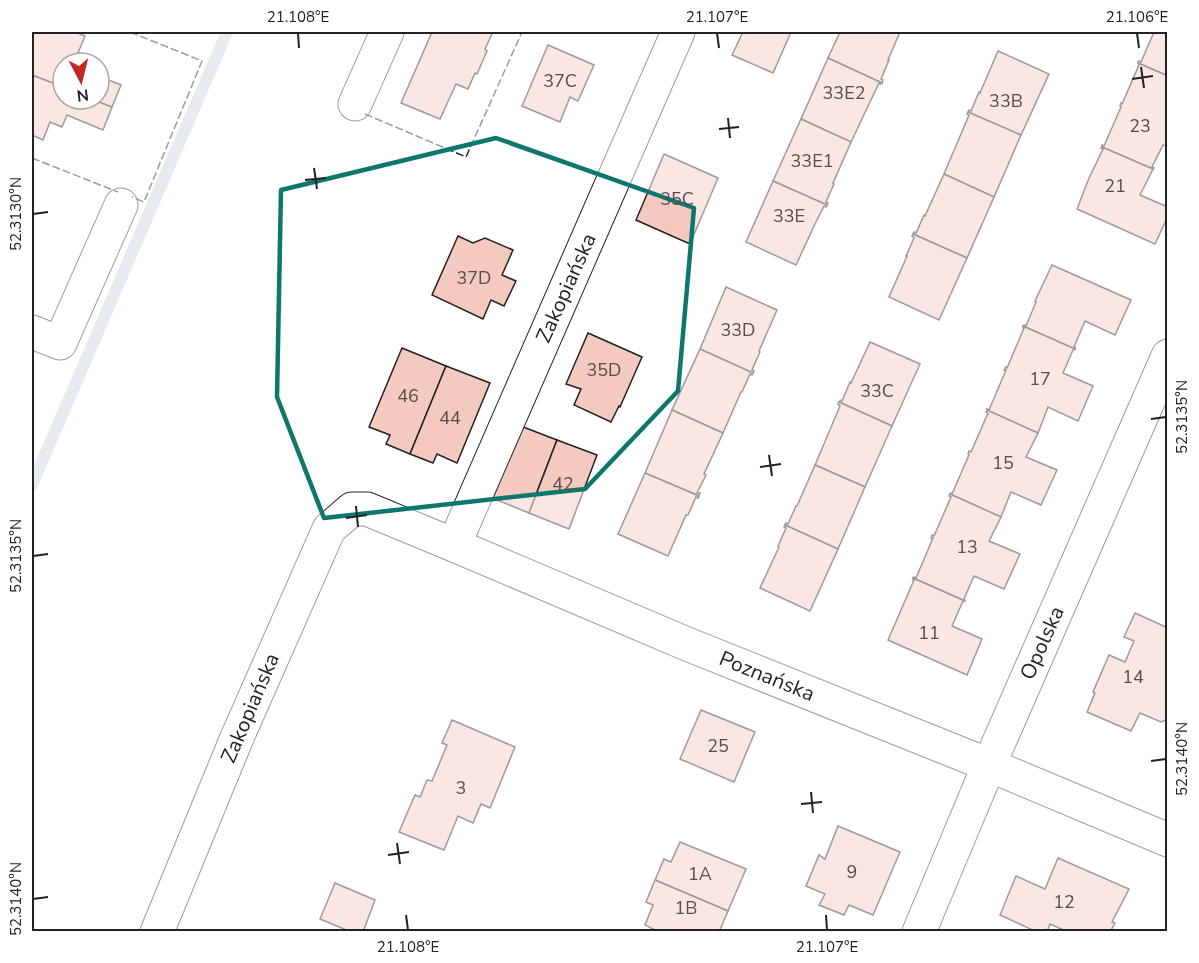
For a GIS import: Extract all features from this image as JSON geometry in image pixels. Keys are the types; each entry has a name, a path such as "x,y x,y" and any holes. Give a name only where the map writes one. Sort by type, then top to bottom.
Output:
{"street":[{"path":"355,104 387,32"},
{"name":"Zakopiańska","path":"454,545 678,32"},
{"path":"32,332 60,343 121,205"},
{"name":"Opolska","path":"919,932 1167,356"},
{"name":"Zakopiańska","path":"157,932 240,729 329,529 352,509 367,509"},
{"name":"Poznańska","path":"367,509 687,644 989,765 1167,840"}],"highlighted area":[{"path":"496,138 694,208 678,391 585,489 324,518 277,397 281,190"}],"building":[{"path":"32,32 75,32 85,36 79,51 51,51 51,82 32,75"},
{"path":"432,32 492,34 477,74 475,73 468,89 456,84 440,119 401,103"},
{"path":"743,32 791,32 773,73 732,55"},
{"path":"840,32 900,32 881,79 882,83 828,58"},
{"path":"1154,32 1168,32 1168,76 1138,63 1141,62"},
{"path":"548,45 594,65 578,101 570,97 560,122 522,106"},
{"path":"998,51 1049,74 1021,135 968,112 971,111 980,93"},
{"path":"828,58 882,83 879,83 851,142 801,119"},
{"path":"1138,63 1168,76 1168,147 1163,145 1153,169 1102,147"},
{"path":"32,75 51,82 51,111 110,111 103,130 67,115 62,127 50,122 43,140 32,135"},
{"path":"111,81 121,85 111,107"},
{"path":"968,112 1021,135 994,197 944,174 969,115"},
{"path":"801,119 851,142 833,183 827,205 773,181"},
{"path":"1102,147 1153,169 1140,195 1168,207 1168,216 1155,244 1077,209"},
{"path":"664,154 718,178 690,244 636,220"},
{"path":"944,174 994,197 967,258 913,234 916,233 925,216"},
{"path":"773,181 827,205 824,206 796,265 746,242"},
{"path":"913,234 967,258 939,320 889,297 914,238"},
{"path":"458,236 473,243 485,238 513,250 502,275 516,281 504,306 491,300 483,319 432,295"},
{"path":"1052,265 1131,300 1115,335 1085,321 1075,349 1023,326 1026,326"},
{"path":"726,287 777,310 759,351 753,373 700,349"},
{"path":"1023,326 1075,349 1063,373 1093,386 1078,421 1048,407 1038,433 987,410 989,410 1006,370 1004,370 1007,368"},
{"path":"588,333 642,357 611,422 574,405 581,389 566,384"},
{"path":"870,342 920,364 892,426 839,402 842,401"},
{"path":"402,348 446,366 410,454 386,444 390,435 369,427"},
{"path":"700,349 753,373 750,374 741,392 723,433 672,410"},
{"path":"446,366 490,383 457,463 437,454 433,463 410,454"},
{"path":"839,402 892,426 865,487 815,465 840,406"},
{"path":"672,410 723,433 704,474 706,475 697,493 700,493 699,496 645,473"},
{"path":"987,410 1038,433 1026,457 1057,470 1041,505 1011,492 1001,517 950,494 952,494 969,451 971,452 988,413"},
{"path":"518,425 557,440 529,513 490,497"},
{"path":"557,440 597,455 569,529 529,513"},
{"path":"815,465 865,487 838,549 785,525 788,524 797,506"},
{"path":"645,473 699,496 696,497 686,515 668,556 618,534"},
{"path":"950,494 1001,517 989,541 1020,554 1004,589 974,576 965,601 913,578 916,578 933,538 931,538 932,535 934,536 951,497"},
{"path":"785,525 838,549 810,611 760,588 779,547"},
{"path":"913,578 965,601 952,626 982,639 967,675 888,640"},
{"path":"1135,613 1168,628 1168,717 1161,722 1140,713 1131,731 1087,712 1109,655 1125,662 1134,641 1124,637"},
{"path":"701,710 755,732 734,782 680,759"},
{"path":"452,720 515,747 490,808 481,804 473,823 458,816 444,850 399,832 415,795 420,797 427,780 432,781 447,745 442,743"},
{"path":"838,826 900,852 873,915 849,905 844,915 819,905 825,894 806,886 819,855 825,859"},
{"path":"680,842 746,869 728,911 655,880 664,859 671,862"},
{"path":"1058,858 1129,889 1112,922 1115,923 1110,932 1068,932 1050,924 1047,932 1037,932 1000,915 1016,876 1045,889"},
{"path":"655,880 728,911 719,932 659,932 645,925 653,905 646,902"},
{"path":"335,883 375,900 363,932 351,932 320,919"}],"waterway":[{"path":"32,485 227,32"}],"fence":[{"path":"130,32 202,61 144,202 132,197"},
{"path":"365,114 466,157 522,32"},
{"path":"32,158 118,192"}]}
